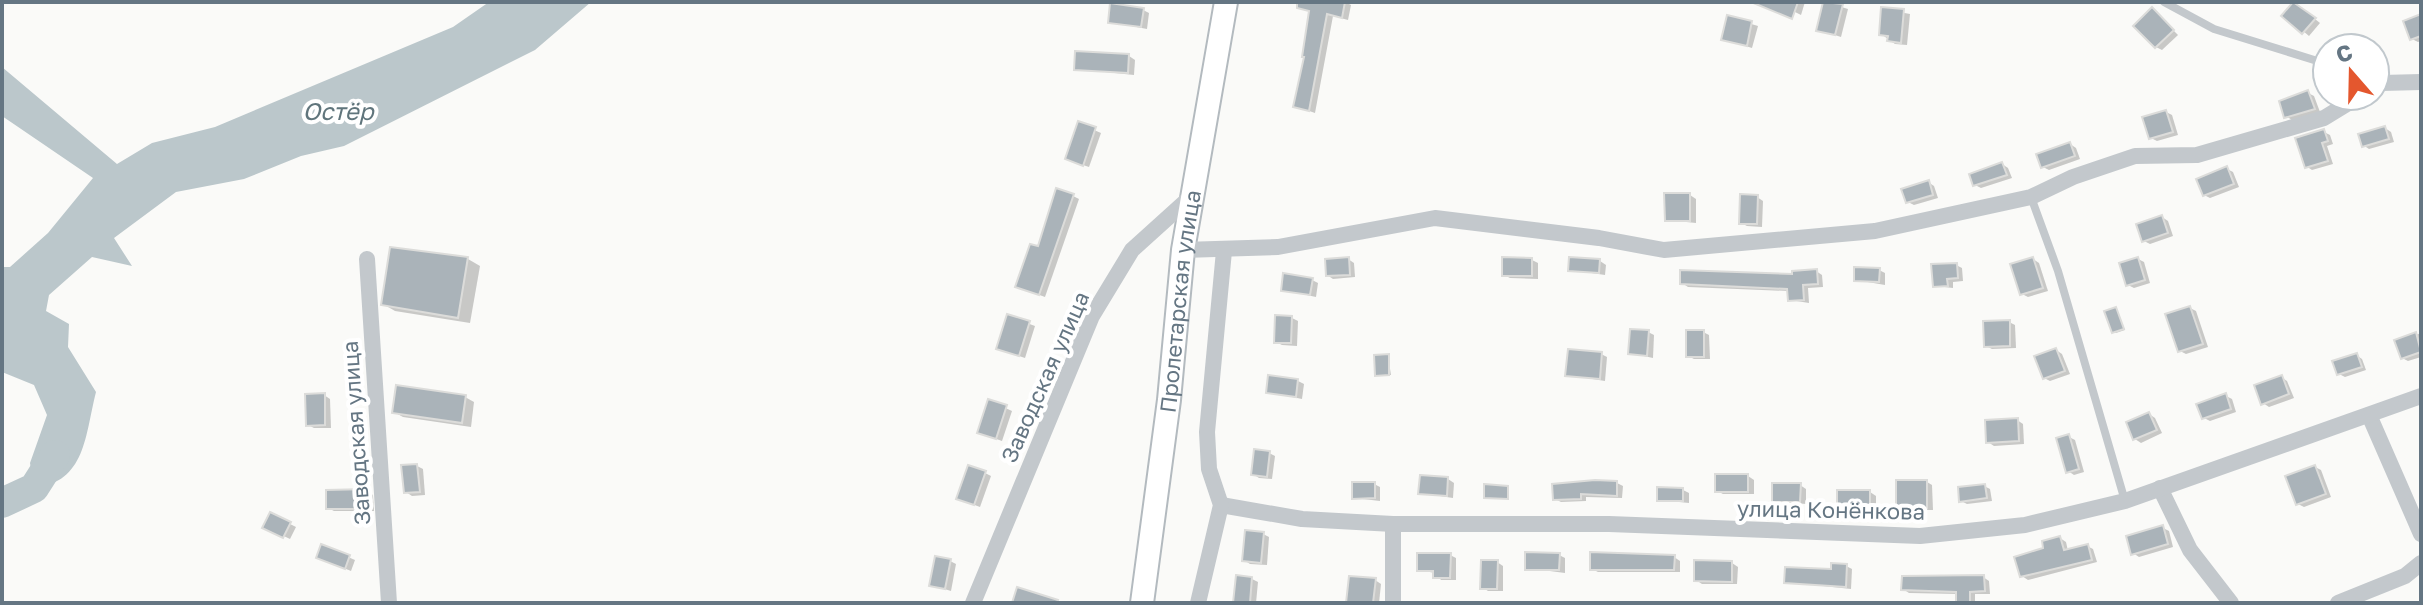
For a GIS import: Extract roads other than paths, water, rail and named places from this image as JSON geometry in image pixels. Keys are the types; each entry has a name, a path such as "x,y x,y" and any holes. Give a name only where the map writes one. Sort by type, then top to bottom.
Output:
{"main road":[{"name":"Пролетарская улица","path":"1142,603 1169,400 1183,250 1226,2"}],"street":[{"path":"2391,83 2421,82"},
{"path":"1183,250 1278,247 1435,218 1599,238 1664,250 1747,245 1875,231 2031,197 2073,177 2135,156 2197,155 2324,118 2334,112"},
{"name":"Заводская улица","path":"973,603 1092,316 1132,250 1194,194"},
{"name":"Пролетарская улица","path":"1221,505 1209,469 1207,432 1224,251"},
{"name":"Заводская улица","path":"367,259 389,603"},
{"name":"улица Конёнкова","path":"1221,505 1302,519 1393,524 1609,524 1920,536 2025,525 2125,501 2421,396"},
{"path":"2369,415 2421,534"},
{"path":"2160,488 2190,550 2231,603"},
{"path":"1198,603 1221,505"},
{"path":"1393,524 1393,603"},
{"path":"2338,603 2405,576 2421,563"}],"lane":[{"path":"2164,2 2214,29 2311,59"},
{"path":"2031,197 2058,271 2125,501"}],"water":[{"name":"Остёр","path":"489,2 591,2 535,50 344,146 301,156 244,179 176,192 114,238 132,266 92,257 49,295 46,311 69,324 68,347 96,392 85,440 74,466 64,477 34,488 30,463 47,415 34,385 2,372 2,267 10,267 48,233 93,178 2,116 2,67 117,164 152,143 215,127 453,27"}],"waterway":[{"name":"Остёр","path":"2,503 34,488 55,455"}]}
